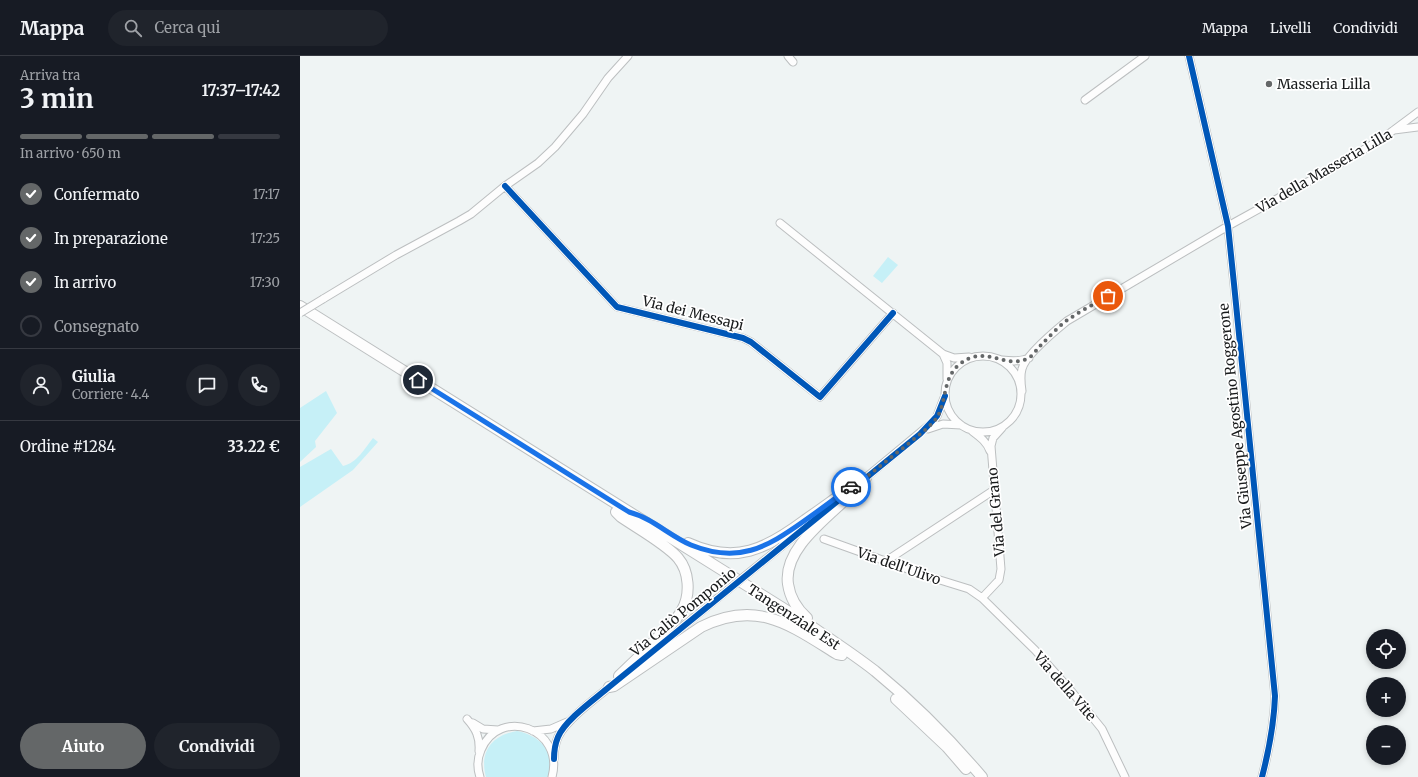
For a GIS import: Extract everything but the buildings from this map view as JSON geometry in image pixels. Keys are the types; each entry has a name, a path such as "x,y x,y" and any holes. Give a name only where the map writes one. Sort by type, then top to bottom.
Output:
{"highway":[{"name":"Tangenziale Est","path":"300,306 802,620 874,671 923,713 961,752 982,777"},
{"name":"Tangenziale Est","path":"300,313 808,631 880,684 947,747 973,777"},
{"path":"629,512 638,514 681,540 712,552 746,552 769,544 862,481"},
{"path":"854,656 850,650 800,612 791,597 788,572 793,556 798,548 825,518 860,485 862,481"},
{"path":"608,689 608,686 637,659 678,616 684,604 687,592 686,575 682,563 677,557 616,512"},
{"path":"608,689 701,627 718,619 734,615 747,614 782,622 842,655"}],"street":[{"path":"300,313 396,255 471,214 505,186 538,163 555,148 583,114 608,78 628,56"},
{"path":"788,56 793,62"},
{"path":"1085,100 1145,56"},
{"name":"Via Giuseppe Agostino Roggerone","path":"1189,56 1228,226 1275,696 1274,718 1269,750 1262,777"},
{"name":"Via della Masseria Lilla","path":"1228,226 1331,169 1383,138 1418,112"},
{"path":"1394,130 1418,128"},
{"name":"Via dei Messapi","path":"505,186 617,307 743,338 751,342 820,397 893,313"},
{"path":"780,223 943,354 954,358 991,356 1001,360 1008,364 1015,373 1020,381 1022,391"},
{"path":"991,455 992,441 1018,411 1022,391 1022,370 1026,361 1051,334 1067,321 1228,226"},
{"path":"943,354 947,363 946,384"},
{"name":"Via Caliò Pomponio","path":"965,427 950,414 945,396 946,384 951,373 959,364 973,356"},
{"path":"1001,360 1024,360 1031,356"},
{"name":"Via Caliò Pomponio","path":"920,434 937,416 945,396"},
{"name":"Via Caliò Pomponio","path":"479,754 479,739 475,727 467,719 483,729 491,730 517,726 533,730 559,727 570,720 920,434 931,427 943,424 965,427 984,432 1002,428"},
{"path":"965,427 983,439 989,446 991,455"},
{"name":"Via del Grano","path":"982,598 999,580 1001,569 991,455"},
{"path":"886,561 994,490"},
{"name":"Via dell'Ulivo","path":"824,539 975,592"},
{"name":"Via della Vite","path":"975,592 1035,650 1072,692 1102,729 1125,777"},
{"name":"Via Caliò Pomponio","path":"552,777 558,737 570,720"},
{"path":"480,777 478,763 479,754 487,739 500,729"},
{"path":"533,730 543,738 550,747 554,758"}],"shaded area":[{"path":"888,257 898,265 882,283 873,276"},
{"path":"326,391 337,413 315,441 316,447 300,462 300,408"},
{"path":"373,438 378,442 353,470 300,507 300,467 331,449 343,466 357,458"},
{"path":"517,731 526,733 544,746 550,760 548,777 486,777 484,760 490,746 501,736"}],"cycle path":[{"path":"1189,56 1228,226 1234,284 1275,696 1271,737 1262,777"},
{"path":"505,186 617,307 743,338 751,342 820,397 893,313"},
{"path":"554,759 558,737 562,730 574,717 920,434 937,416 945,396"}],"way so far":[{"path":"851,487 866,478 934,421 945,396 946,384 951,373 959,364 973,356 991,356 1001,360 1012,361 1027,359 1051,334 1067,321 1108,296"}],"place":[{"name":"Masseria Lilla","path":"1269,84"}],"route":[{"path":"418,380 629,512 638,514 681,540 712,552 746,552 769,544 790,531 851,487"}]}
